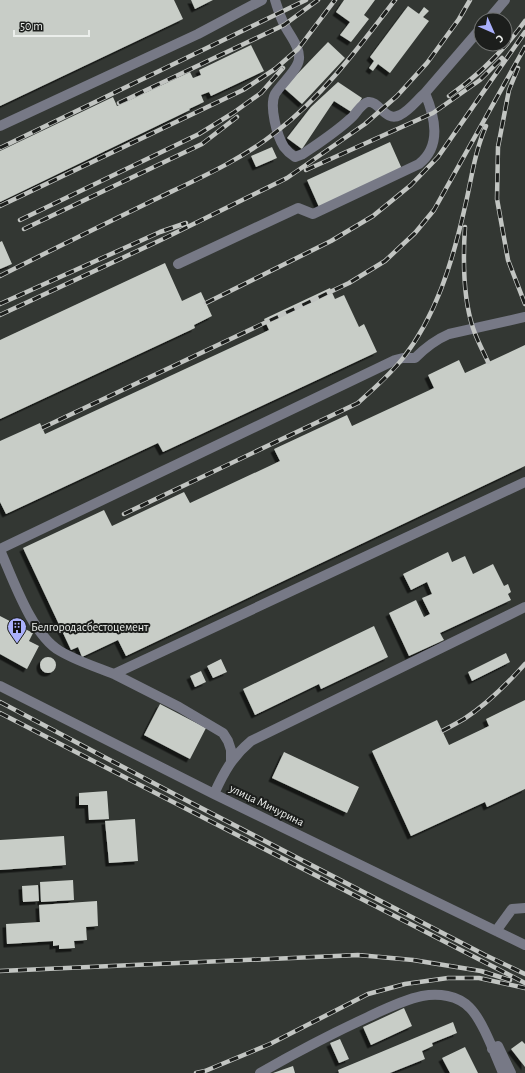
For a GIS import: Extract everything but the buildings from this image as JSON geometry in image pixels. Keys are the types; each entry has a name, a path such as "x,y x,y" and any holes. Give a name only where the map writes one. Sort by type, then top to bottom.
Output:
{"street":[{"path":"0,126 198,34 262,0"},
{"path":"275,0 284,25 298,50 299,60 294,70 274,96 273,110 277,132 283,146 295,157 303,154 351,119 367,102 372,103 392,117 399,116 425,93 473,37"},
{"path":"495,12 505,0"},
{"path":"178,264 298,208 313,214 419,164 426,158 432,147 434,138 433,113 425,93"},
{"path":"231,761 231,750 223,733 179,707 114,674 60,651 45,638 35,626 0,549 395,360 415,358 426,347 449,334 525,317"},
{"path":"114,674 525,482"},
{"path":"214,794 231,761 238,752 262,735 525,606"},
{"name":"улица Мичурина","path":"0,686 214,794 525,945"},
{"path":"496,931 512,909 525,908"},
{"path":"260,1073 327,1036 402,1001 422,996 441,995 456,998 470,1007 479,1020 503,1073"},
{"path":"492,1049 498,1046 511,1073"}],"railway":[{"path":"0,148 306,0"},
{"path":"119,103 284,25 318,0"},
{"path":"0,206 243,90 275,69 298,49 335,0"},
{"path":"0,276 205,175 234,160 263,142 293,118 325,87 354,53 395,0"},
{"path":"0,315 163,239 287,178 365,124 397,96 427,63 459,19 470,0"},
{"path":"449,96 490,62 509,42 525,21"},
{"path":"206,303 331,241 373,216 411,185 438,157 525,32"},
{"path":"42,428 349,283 385,261 415,233 434,210 525,47"},
{"path":"306,170 433,113 480,80 502,58"},
{"path":"20,220 199,134 233,113 261,93 283,68"},
{"path":"518,68 509,90 498,147 497,199 508,260 525,304"},
{"path":"24,229 202,144 237,117"},
{"path":"124,514 358,403 393,370 415,342 434,307 454,250 476,157 486,126"},
{"path":"0,304 160,232 186,223"},
{"path":"465,227 464,265 467,304 478,341 488,362"},
{"path":"442,731 464,719 480,707 504,686 525,664"},
{"path":"0,702 178,796 485,955 525,974"},
{"path":"0,713 525,983"},
{"path":"0,971 358,955 413,960 481,971 510,980"},
{"path":"196,1073 205,1071 270,1044 368,994 405,984 448,978 479,978 525,988"}],"place":[{"name":"Белгородасбестоцемент","path":"17,644"}]}
